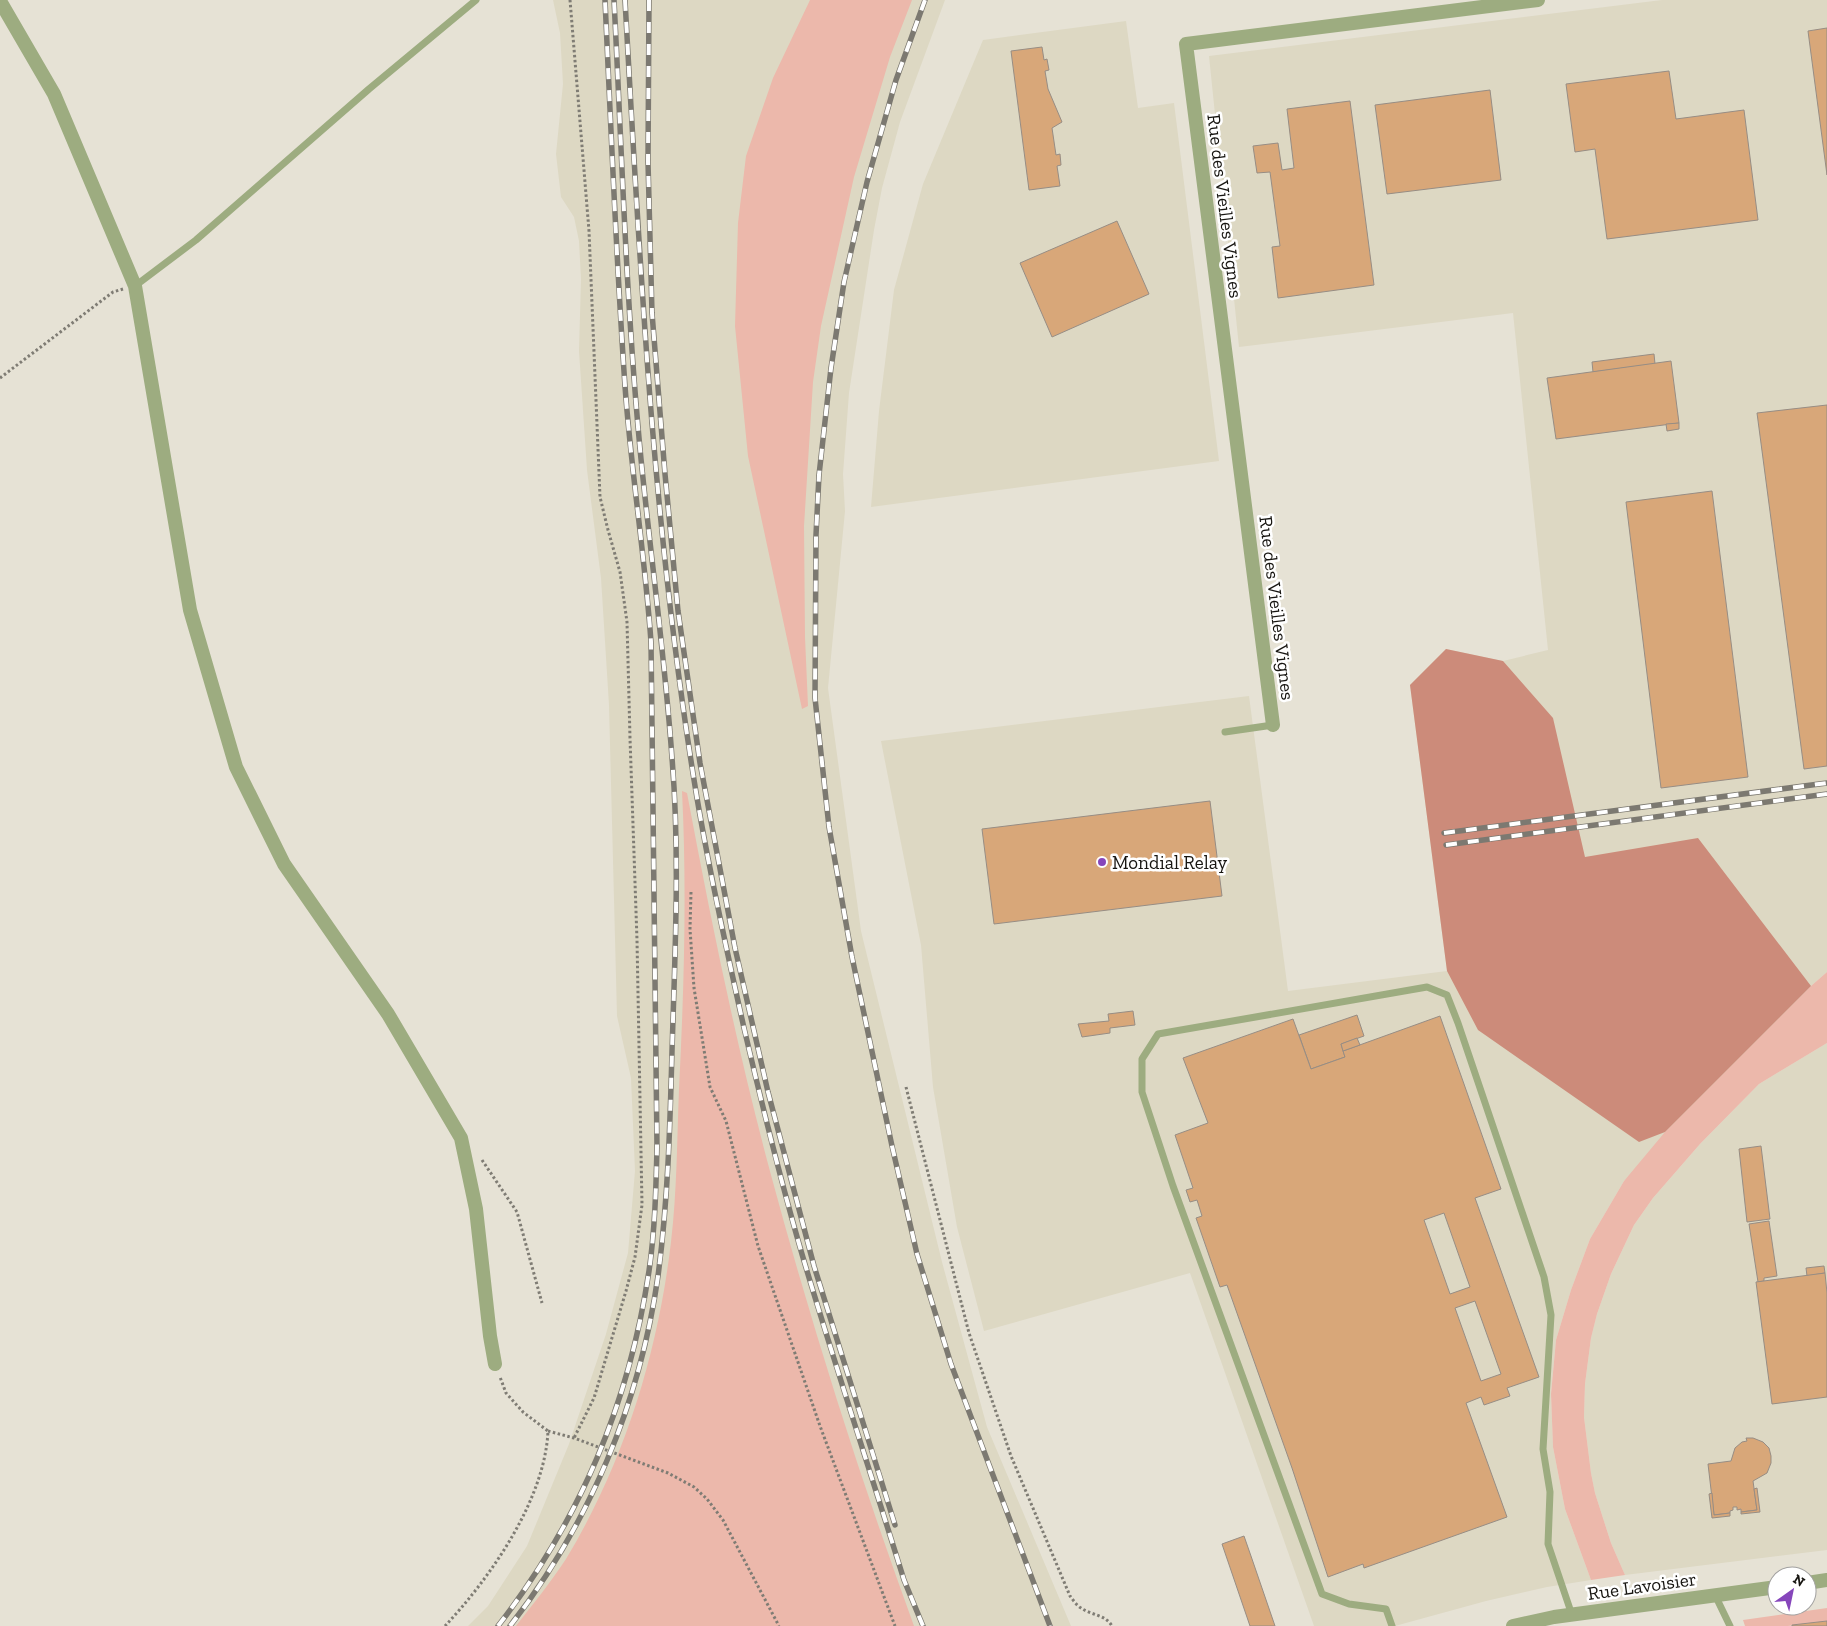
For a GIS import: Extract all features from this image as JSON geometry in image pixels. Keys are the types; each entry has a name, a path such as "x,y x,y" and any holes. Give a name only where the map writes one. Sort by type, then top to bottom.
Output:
{"street":[{"path":"0,0 54,94 135,286 190,610 236,767 284,864 388,1014 461,1138 476,1209 490,1336 495,1364"},
{"name":"Rue des Vieilles Vignes","path":"1273,724 1186,44 1538,0"},
{"name":"Rue Lavoisier","path":"1513,1626 1572,1615 1767,1588"}],"lane":[{"path":"135,286 196,240 369,89 476,0"},
{"path":"1226,732 1273,724"},
{"path":"1392,1626 1386,1609 1349,1604 1322,1594 1173,1186 1142,1092 1142,1058 1158,1034 1427,987 1447,995 1544,1277 1551,1315 1543,1449 1550,1492 1548,1544 1572,1615"},
{"path":"1715,1595 1730,1626"}],"path":[{"path":"570,0 589,231 600,497 620,572 628,622 642,1205 635,1257 626,1291 594,1398 574,1438"},
{"path":"0,378 113,292 135,286"},
{"path":"691,892 690,929 694,988 710,1088 726,1121 758,1246 820,1426 895,1626"},
{"path":"906,1087 969,1333 1014,1465 1070,1596 1080,1608 1096,1614 1110,1622 1112,1626"},
{"path":"478,1156 516,1212 542,1303"},
{"path":"495,1364 506,1394 523,1412 548,1431 574,1438 668,1473 694,1487 707,1499 724,1520 779,1626"},
{"path":"445,1626 469,1601 500,1557 527,1508 541,1470 548,1444 548,1431"}],"shaded area":[{"path":"553,0 945,0 900,122 882,188 874,230 849,393 843,474 845,511 828,688 861,931 942,1262 987,1427 1071,1626 468,1626 488,1606 527,1546 569,1444 606,1334 628,1253 635,1171 631,1078 617,1016 609,705 601,578 587,470 579,351 581,279 579,241 574,217 561,197 556,154 563,84 560,33"},
{"path":"810,0 912,0 890,57 854,177 821,326 813,382 804,526 808,706 802,709 748,456 735,326 738,223 746,156 773,78"},
{"path":"1662,0 1827,0 1827,972 1811,986 1624,1181 1590,1239 1571,1290 1556,1340 1551,1394 1553,1447 1565,1509 1591,1580 1547,1587 1486,1601 1395,1626 1314,1626 1190,1273 984,1331 957,1227 933,1087 921,945 881,741 1249,696 1288,991 1447,971 1410,685 1446,649 1503,661 1548,650 1513,313 1239,347 1209,56"},
{"path":"1126,21 1138,108 1174,103 1219,461 871,507 879,411 894,290 923,184 983,40"},
{"path":"1446,649 1503,661 1553,718 1585,857 1698,838 1811,986 1665,1132 1639,1142 1478,1030 1447,971 1410,685"},
{"path":"682,791 687,793 736,1033 787,1232 838,1402 914,1626 516,1626 566,1559 605,1485 635,1406 657,1325 671,1242 676,1184 684,940"},
{"path":"1827,972 1827,1043 1759,1084 1700,1144 1653,1198 1634,1225 1611,1274 1591,1338 1585,1384 1584,1417 1595,1493 1611,1543 1625,1575 1591,1580 1565,1509 1553,1447 1551,1394 1556,1340 1571,1290 1590,1239 1624,1181 1665,1132"},
{"path":"1827,1043 1827,1550 1625,1575 1611,1543 1595,1493 1584,1417 1585,1384 1591,1338 1611,1274 1634,1225 1653,1198 1700,1144 1759,1084"},
{"path":"1827,1608 1827,1621 1788,1626 1745,1626 1743,1620 1771,1616 1817,1616 1817,1609"}],"building":[{"path":"1827,28 1827,175 1808,31"},
{"path":"1042,47 1044,60 1047,59 1049,70 1045,71 1048,89 1062,122 1052,128 1056,155 1060,154 1061,165 1057,166 1060,186 1029,190 1011,51"},
{"path":"1669,71 1676,119 1744,110 1758,220 1607,239 1595,149 1575,152 1566,84"},
{"path":"1490,90 1501,180 1387,194 1375,105"},
{"path":"1350,101 1374,285 1278,298 1272,247 1280,246 1270,172 1257,173 1253,146 1278,143 1282,170 1294,168 1287,109"},
{"path":"1117,221 1149,294 1052,337 1020,263"},
{"path":"1654,354 1655,364 1593,372 1592,362"},
{"path":"1671,361 1679,423 1556,439 1547,378"},
{"path":"1827,405 1827,766 1804,769 1757,413"},
{"path":"1679,423 1679,429 1667,431 1666,424"},
{"path":"1712,491 1748,777 1661,788 1626,502"},
{"name":"Mondial Relay","path":"1210,801 1222,896 994,924 982,829"},
{"path":"1133,1011 1135,1025 1110,1028 1110,1033 1082,1037 1078,1024 1109,1021 1108,1014"},
{"path":"1357,1015 1364,1036 1341,1044 1345,1057 1311,1069 1299,1035"},
{"path":"1440,1016 1501,1189 1475,1198 1539,1377 1507,1388 1510,1396 1484,1405 1481,1397 1466,1403 1507,1517 1364,1568 1363,1564 1328,1577 1292,1468 1227,1285 1220,1287 1196,1218 1202,1216 1197,1200 1190,1202 1186,1190 1193,1188 1175,1135 1208,1123 1183,1058 1293,1019 1311,1069 1345,1057 1343,1051","holes":["1444,1213 1470,1287 1450,1294 1424,1220","1475,1301 1501,1374 1481,1381 1455,1308"]},
{"path":"1357,1038 1360,1045 1343,1051 1341,1044"},
{"path":"1761,1146 1770,1219 1747,1222 1739,1149"},
{"path":"1769,1221 1777,1276 1764,1278 1764,1281 1758,1282 1749,1224"},
{"path":"1824,1266 1825,1273 1807,1276 1806,1268"},
{"path":"1825,1273 1827,1293 1827,1397 1772,1404 1756,1282"},
{"path":"1746,1438 1753,1438 1763,1442 1769,1448 1771,1456 1771,1463 1767,1473 1753,1481 1757,1510 1741,1512 1741,1509 1737,1510 1737,1507 1733,1507 1730,1513 1714,1515 1708,1464 1731,1461 1735,1448 1742,1442 1747,1441"},
{"path":"1757,1488 1760,1512 1741,1514 1741,1512 1757,1510 1754,1489"},
{"path":"1712,1493 1714,1515 1730,1513 1730,1516 1712,1518 1709,1494"},
{"path":"1244,1536 1275,1626 1250,1626 1222,1544"},
{"path":"1827,1621 1827,1626 1792,1626 1792,1625"}],"railway":[{"path":"498,1626 527,1586 553,1545 577,1502 597,1459 614,1414 640,1320 649,1271 654,1225 657,1147 651,642 625,386 605,0"},
{"path":"510,1626 564,1547 607,1461 624,1416 650,1323 658,1276 666,1192 675,941 676,831 666,683 636,402 628,287 614,0"},
{"path":"625,0 636,200 659,500 682,699 702,827 744,1028 790,1211 819,1310 904,1580 923,1626"},
{"path":"649,0 648,162 652,313 678,611 700,763 735,948 768,1092 814,1266 895,1525"},
{"path":"925,0 896,80 867,182 844,282 831,368 819,475 816,535 815,698 829,827 852,957 917,1254 951,1364 1050,1626"},
{"path":"1444,833 1827,783"},
{"path":"1446,845 1827,794"}],"place":[{"name":"Mondial Relay","path":"1102,862"}]}
